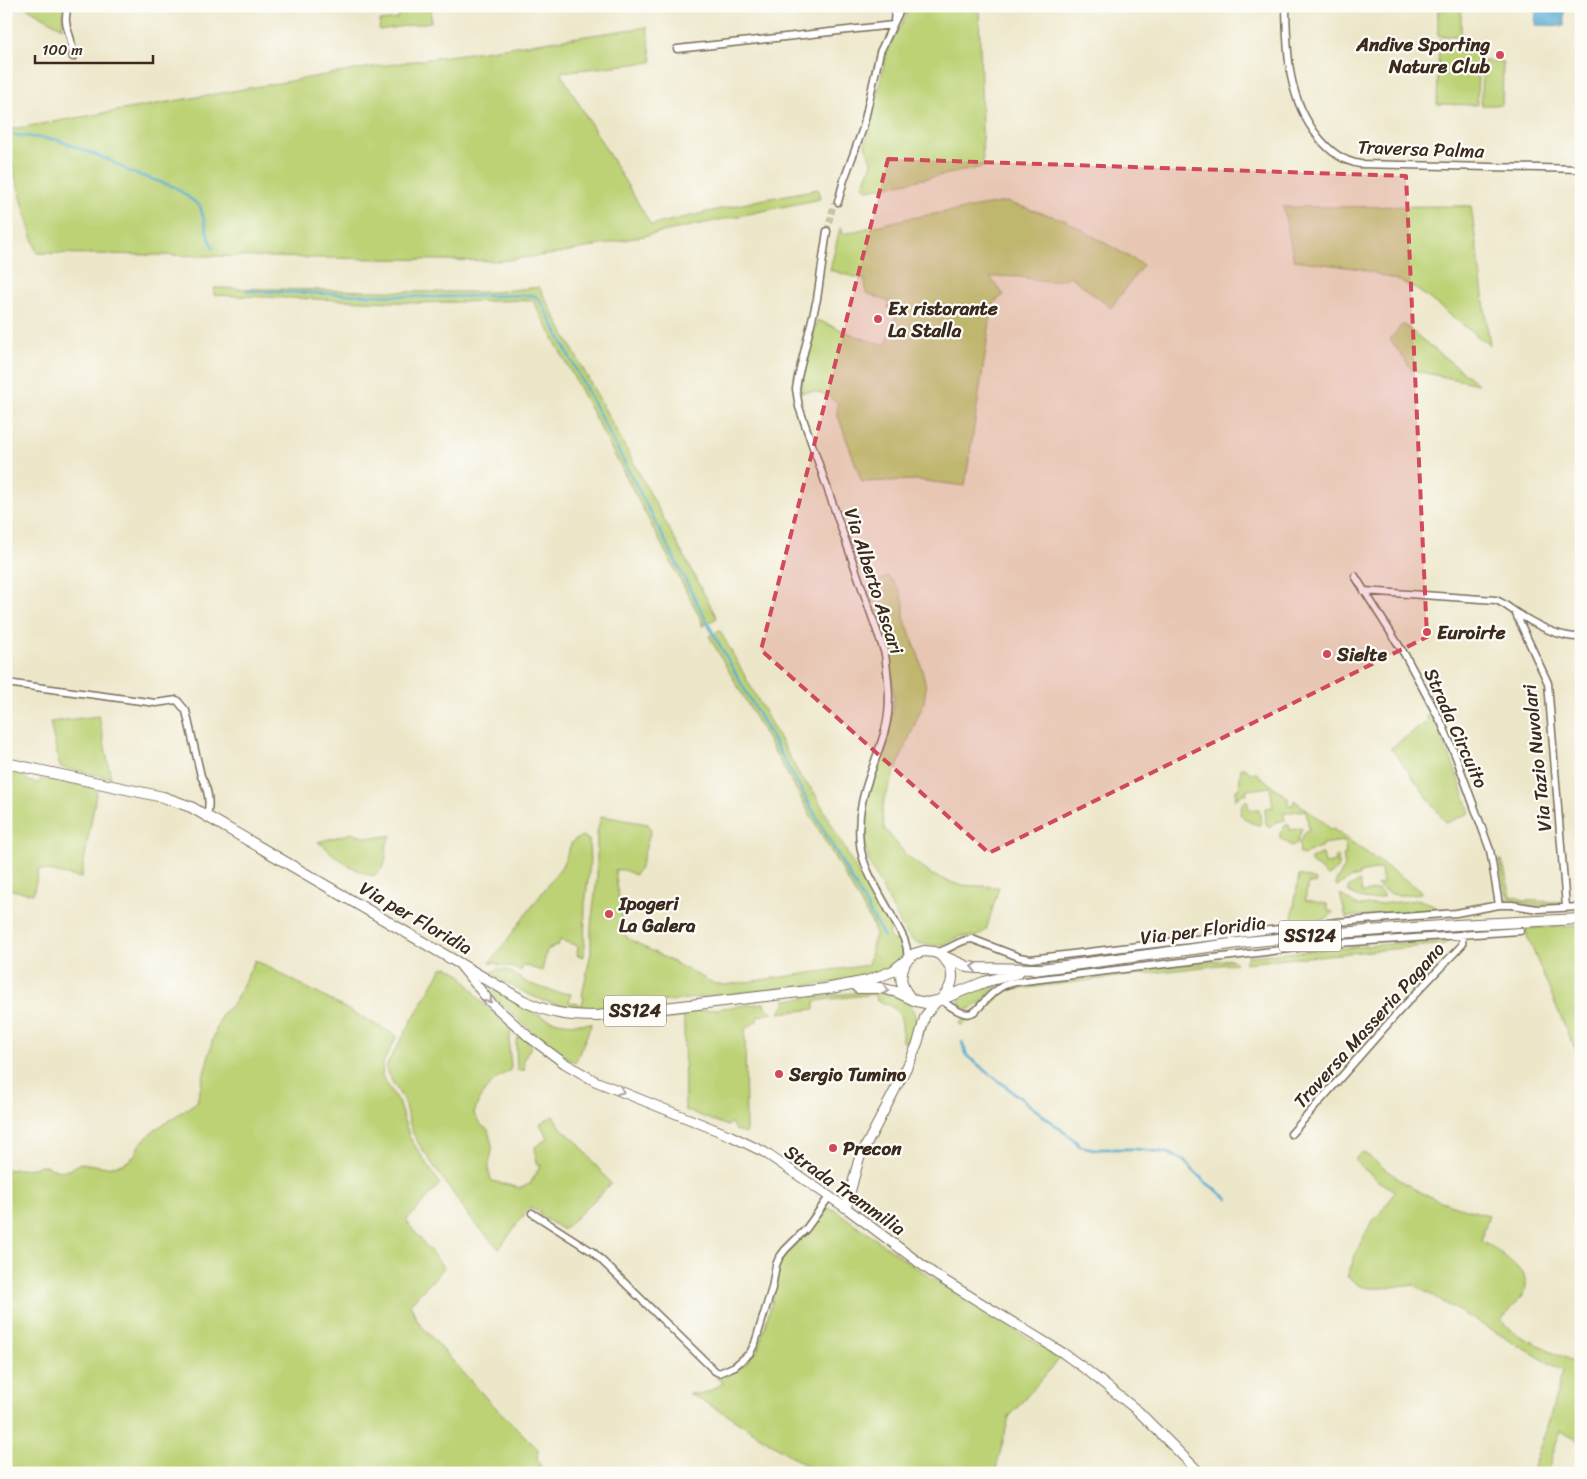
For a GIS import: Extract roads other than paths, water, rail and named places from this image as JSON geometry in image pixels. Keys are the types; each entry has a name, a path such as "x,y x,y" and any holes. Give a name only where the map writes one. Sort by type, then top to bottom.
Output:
{"main road":[{"name":"Via per Floridia","path":"6,763 163,797 207,815 533,1006 548,1012 568,1016 597,1016 825,989"},
{"name":"Via per Floridia","path":"1040,969 1246,942 1338,933 1457,924 1581,919"},
{"path":"825,989 867,981 894,971 914,954 932,952 952,964 968,967 1040,969"},
{"name":"Strada Tremmilia","path":"458,962 490,1002 529,1037 564,1063 595,1081 730,1136 764,1152 846,1208 938,1276 1088,1371 1138,1411 1200,1473"},
{"path":"906,962 901,972 901,981 904,990 920,1009 922,1026"},
{"path":"846,1208 859,1159 910,1061 918,1042 925,1016 952,984 952,964"},
{"path":"825,989 880,988 926,1003 984,982 1040,969"}],"street":[{"path":"68,6 64,16 73,57"},
{"name":"Traversa Palma","path":"1286,6 1287,57 1298,102 1309,126 1325,145 1341,158 1360,164 1581,169"},
{"path":"836,202 844,168 863,128 880,52 899,7"},
{"path":"677,49 893,25"},
{"name":"Via Alberto Ascari","path":"829,231 820,282 796,389 799,407 885,654 889,691 887,721 862,800 859,826 860,846 865,864 906,942"},
{"name":"Strada Circuito","path":"1355,576 1405,655 1433,706 1456,757 1490,850 1498,906"},
{"path":"1364,591 1496,600 1523,617 1566,635 1581,637"},
{"name":"Via Tazio Nuvolari","path":"1514,612 1548,683 1566,907"},
{"path":"6,683 156,703 178,700 186,711 201,776 206,784 210,804 207,815"},
{"path":"906,942 914,948 932,952 945,951 959,942 972,940 1019,957 1031,959 1337,922 1456,914 1498,906 1512,905 1538,908 1581,907"},
{"path":"940,999 955,1011 969,1014 975,1012 995,991 1016,982 1321,945 1520,931"},
{"name":"Traversa Masseria Pagano","path":"1291,1134 1401,1009 1462,945 1463,934"},
{"path":"906,942 906,962"},
{"path":"952,964 955,947 959,942"},
{"path":"532,1213 593,1252 719,1373 735,1366 750,1352 755,1343 772,1288 779,1258 784,1250 806,1229 829,1197"}],"water":[{"path":"1536,10 1564,11 1564,26 1535,25"}],"waterway":[{"path":"6,134 58,140 109,160 130,172 175,187 200,206 213,248"},
{"path":"247,291 432,297 534,295 540,300 714,635 884,937"},
{"path":"962,1042 967,1056 1080,1146 1094,1149 1136,1149 1168,1153 1183,1160 1204,1181 1228,1199"}],"tunnel":[{"path":"827,231 834,203"}],"place":[{"name":"Andive Sporting Nature Club","path":"1500,55"},
{"name":"Ex ristorante La Stalla","path":"878,319"},
{"name":"Euroirte","path":"1427,632"},
{"name":"Sielte","path":"1327,654"},
{"name":"Ipogeri La Galera","path":"609,914"},
{"name":"Sergio Tumino","path":"779,1074"},
{"name":"Precon","path":"833,1148"}]}
